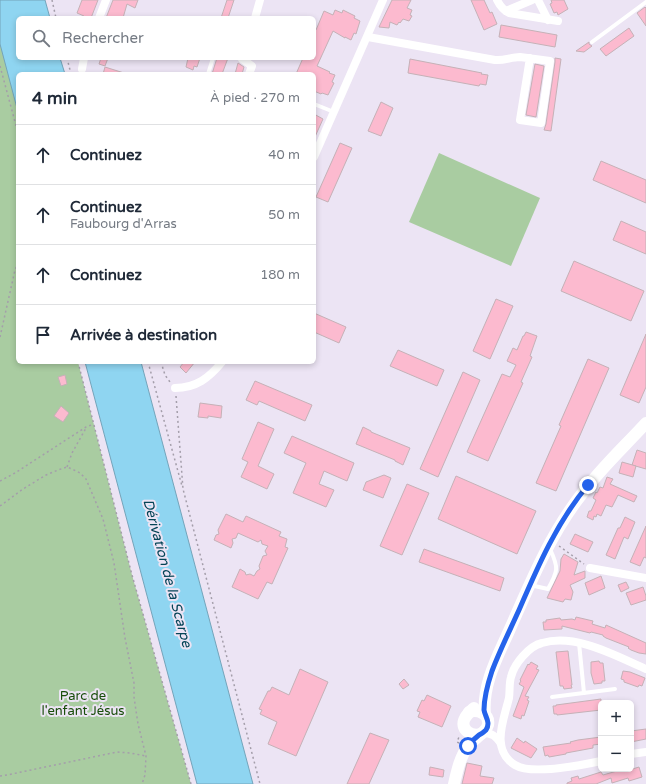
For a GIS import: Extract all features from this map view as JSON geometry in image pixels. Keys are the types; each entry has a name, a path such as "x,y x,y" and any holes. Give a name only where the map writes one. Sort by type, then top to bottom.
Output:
{"main road":[{"path":"448,784 452,767 463,741 465,729 463,724 465,716 476,705 484,684 495,664 550,543 565,517 585,489 646,423"},
{"path":"454,784 459,762 463,753 471,742 482,734 488,726 484,706 487,689 495,664"},
{"path":"469,712 479,711 486,717"},
{"path":"465,729 471,734 482,734"}],"street":[{"path":"100,16 106,0"},
{"path":"256,16 260,0"},
{"path":"316,153 368,37 382,0"},
{"path":"497,0 501,7 506,11 558,21"},
{"path":"506,11 532,0"},
{"path":"538,0 548,20"},
{"path":"368,37 495,60 517,57 530,58 550,61 541,123 520,120 530,58"},
{"path":"82,70 84,60"},
{"path":"243,60 252,66 250,72"},
{"path":"175,388 187,387 198,383 220,364"},
{"path":"590,568 646,578"},
{"path":"501,745 501,730 509,697 511,676 515,667 525,654 532,648 542,643 564,641 579,642 646,669"},
{"path":"486,717 490,721 496,721 504,714"},
{"path":"482,734 490,734 495,736 509,761 515,766 524,769 533,770 561,768 598,762"},
{"path":"634,754 646,752"}],"lane":[{"path":"592,42 646,2"},
{"path":"209,72 212,60"},
{"path":"316,105 334,113"},
{"path":"530,585 548,589 555,577 557,568 550,543"},
{"path":"579,642 584,693"},
{"path":"552,697 615,689"}],"path":[{"path":"52,0 56,16"},
{"path":"68,60 70,72"},
{"path":"0,66 16,126"},
{"path":"0,337 16,270"},
{"path":"79,364 132,574 191,784"},
{"path":"149,364 183,489 260,784"},
{"path":"162,364 165,375 175,388 183,489"},
{"path":"0,481 15,473 86,427 94,424"},
{"path":"67,467 72,453 86,427"},
{"path":"0,506 18,492 46,475 67,467 80,472 86,479 103,519 116,576 125,638 134,683 134,697 138,724 146,756 145,775 142,784"},
{"path":"550,543 590,568"},
{"path":"0,776 116,752 146,756"}],"green space":[{"name":"Parc de l'enfant Jésus","path":"0,0 33,0 20,16 16,16 16,60 18,60 18,72 16,72 16,364 79,364 132,575 191,784 0,784"},
{"path":"439,153 540,198 511,266 409,222"}],"water":[{"path":"0,0 45,0 49,16 16,16 16,60 61,60 64,72 16,72 16,104 0,44"},
{"name":"Dérivation de la Scarpe","path":"86,364 142,364 253,784 197,784"}],"building":[{"path":"82,0 98,0 92,16 84,16 77,13"},
{"path":"113,0 138,0 135,8 127,4 124,16 107,16"},
{"path":"227,0 234,0 229,16 222,16"},
{"path":"392,0 411,0 407,8 412,10 410,15 412,16 409,21 403,19 397,25 390,22 389,28 379,27"},
{"path":"471,0 484,0 490,13 492,12 497,24 484,30"},
{"path":"551,0 564,0 568,9 558,15 557,12 554,13 550,4 552,3"},
{"path":"645,7 646,8 646,26 637,13"},
{"path":"335,10 342,13 343,10 355,16 354,18 360,21 356,34 354,33 351,40 333,31 317,66 335,75 332,82 334,83 328,95 316,92 316,72 297,72 302,60 316,60 316,30 324,11 333,15"},
{"path":"501,25 557,35 555,47 499,37"},
{"path":"629,28 634,36 606,56 600,49"},
{"path":"589,42 592,46 584,52 576,51"},
{"path":"555,58 561,59 551,131 544,130"},
{"path":"410,59 488,75 486,85 480,84 479,86 408,73"},
{"path":"100,60 107,60 105,66 99,64"},
{"path":"188,60 199,60 197,67 194,66 193,70 186,67"},
{"path":"216,60 227,60 223,72 213,72"},
{"path":"238,63 244,67 243,72 236,72"},
{"path":"535,64 544,66 536,117 526,115"},
{"path":"105,67 121,72 104,72"},
{"path":"381,102 393,108 381,136 368,131"},
{"path":"316,115 323,119 316,135"},
{"path":"340,143 352,148 328,202 316,197"},
{"path":"601,161 646,180 646,203 593,180"},
{"path":"621,221 646,232 646,254 613,240"},
{"path":"574,261 644,291 631,321 561,291"},
{"path":"496,299 513,306 490,359 473,351"},
{"path":"316,314 346,327 339,343 316,333"},
{"path":"526,332 537,336 530,356 532,357 521,382 523,383 488,461 467,452 502,374 510,377 516,365 507,361 513,348 517,350"},
{"path":"646,334 646,387 639,403 620,395"},
{"path":"398,350 444,370 437,386 390,366"},
{"path":"588,359 609,368 556,491 536,483 561,426 559,425"},
{"path":"182,364 193,364 186,373 180,367"},
{"path":"463,372 480,380 438,477 420,469"},
{"path":"65,375 67,384 61,386 58,377"},
{"path":"255,381 312,405 305,421 259,401 257,405 246,400"},
{"path":"200,403 222,406 221,418 208,416 208,418 198,417"},
{"path":"61,406 69,413 63,422 54,416"},
{"path":"258,422 274,429 258,466 274,474 267,489 241,477 248,462 242,459"},
{"path":"363,427 371,432 410,448 403,465 395,460 356,444"},
{"path":"292,436 354,463 347,481 324,471 319,484 334,490 326,507 293,493 306,463 284,453"},
{"path":"637,450 646,453 646,469 632,465"},
{"path":"622,462 636,466 633,477 619,473"},
{"path":"384,475 391,478 383,498 363,490 366,482"},
{"path":"456,476 536,511 517,554 438,519"},
{"path":"607,477 613,479 610,484 637,496 634,502 618,495 612,507 606,505 601,516 597,514 596,517 594,516 593,520 587,517 596,500 593,498 600,487 603,488"},
{"path":"407,484 429,493 402,555 380,546"},
{"path":"226,514 243,522 246,516 281,532 279,536 287,539 285,547 288,548 272,584 267,582 258,599 232,587 240,569 245,572 246,575 250,574 254,576 260,569 259,566 263,556 267,555 265,551 268,546 262,544 261,540 258,542 238,533 236,538 232,539 233,543 231,548 214,540 216,535 219,534 218,530"},
{"path":"625,517 635,522 628,539 624,537 615,559 606,555 618,528 620,528"},
{"path":"646,526 646,558 644,557 640,566 630,562"},
{"path":"575,534 593,542 588,552 570,544"},
{"path":"424,549 504,578 500,591 419,562"},
{"path":"564,554 578,562 574,575 585,571 585,578 570,585 573,592 571,600 565,599 563,602 547,598 560,571 561,559"},
{"path":"601,576 605,588 589,595 585,583"},
{"path":"626,582 629,588 621,592 618,585"},
{"path":"643,587 646,600 631,605 626,593"},
{"path":"576,617 593,621 592,624 605,628 606,625 646,643 646,654 631,650 628,648 629,647 606,638 603,635 591,632 562,626 562,629 544,630 543,622 546,622 546,620 560,618 561,620 575,620"},
{"path":"568,651 572,688 564,689 563,686 560,686 556,652"},
{"path":"599,661 600,663 603,663 605,681 594,684 591,673 591,662"},
{"path":"531,662 538,666 536,669 539,670 525,696 529,697 527,700 529,701 524,716 522,715 521,719 513,716 524,687 519,684 521,681 520,680 528,664 529,665"},
{"path":"300,669 328,682 296,756 268,744 277,722 260,714 262,710 259,709 268,691 270,691 272,687 289,695"},
{"path":"623,671 645,678 642,686 639,685 638,687 624,682 624,680 621,679"},
{"path":"404,679 409,685 403,689 399,684"},
{"path":"427,695 451,706 442,727 418,717 420,712 417,711 422,700 424,701"},
{"path":"601,699 598,700 598,710 557,715 554,714 553,706"},
{"path":"646,729 646,739 634,741 634,731"},
{"path":"370,733 389,740 369,784 347,784"},
{"path":"598,737 598,744 593,745 593,748 566,754 549,757 548,755 545,756 543,747 571,743 570,742"},
{"path":"517,738 524,743 525,741 537,749 531,758 511,748"},
{"path":"467,763 482,766 480,776 494,778 492,784 462,784"},
{"path":"430,767 444,770 443,777 429,775"},
{"path":"639,767 642,777 629,781 628,778 612,783 611,778 596,784 567,784 572,781 571,778 578,776 579,779 601,772 603,775 614,772 634,772 634,769"}],"route":[{"path":"468,746 474,739 484,732 488,726 484,709 488,684 495,664 546,550 570,510 588,485"}]}
